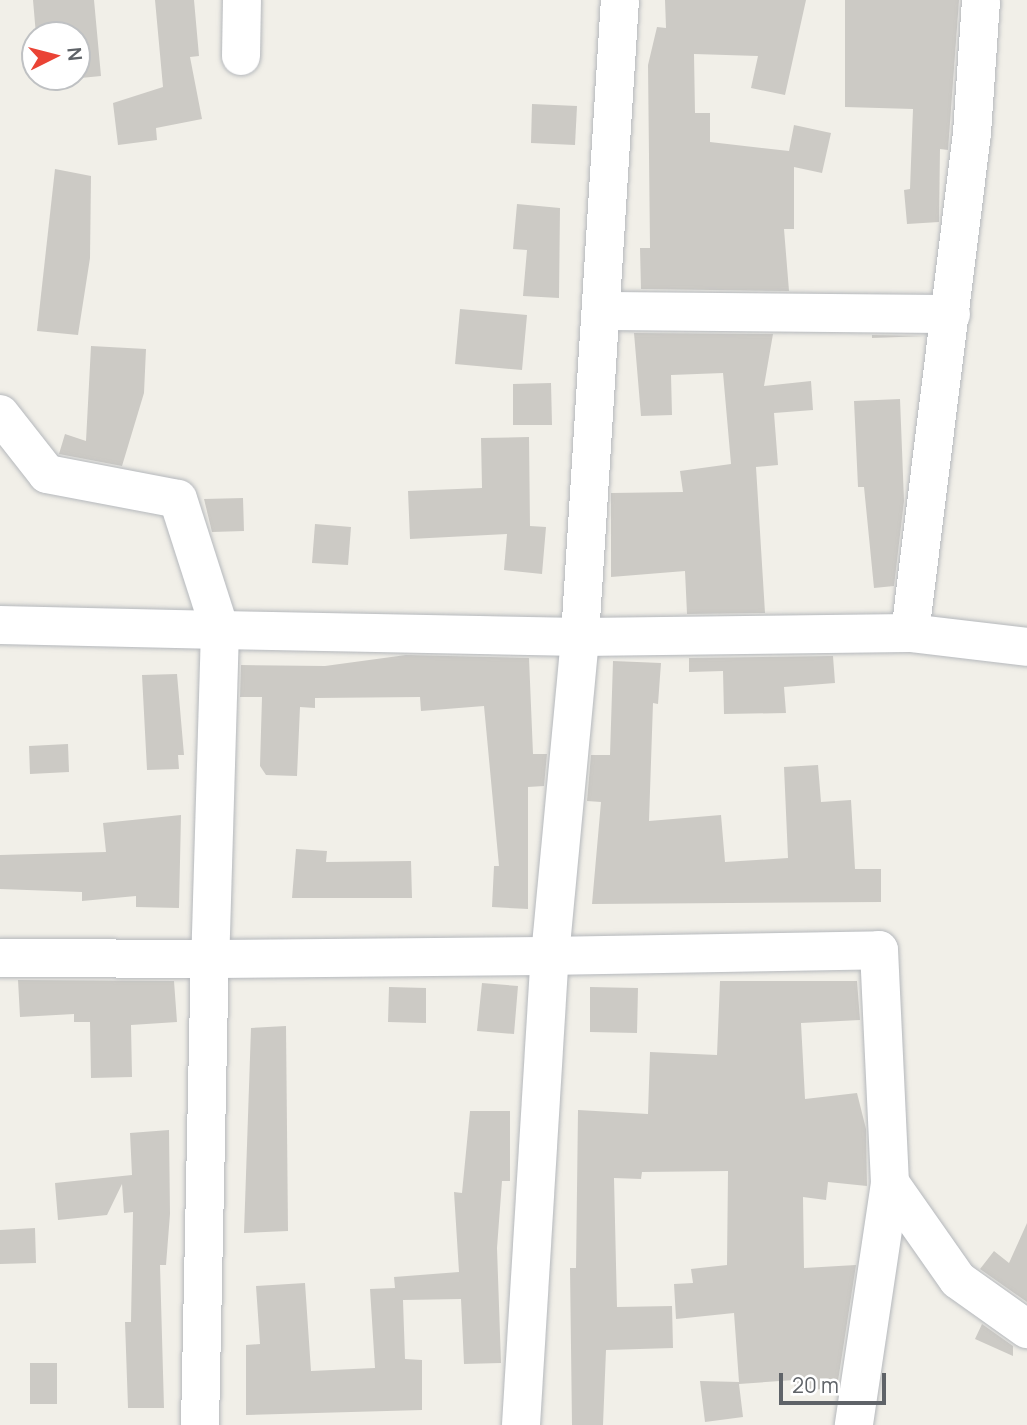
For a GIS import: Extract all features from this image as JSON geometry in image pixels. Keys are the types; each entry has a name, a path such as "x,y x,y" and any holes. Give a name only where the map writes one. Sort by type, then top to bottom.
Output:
{"street":[{"path":"241,57 242,0"},
{"path":"521,1425 550,956 580,637 621,0"},
{"path":"910,633 951,314 981,0"},
{"path":"601,312 951,314"},
{"path":"0,414 47,474 178,499 220,630 200,1425"},
{"path":"0,625 580,637 910,633 1027,648"},
{"path":"0,958 550,956 879,950 890,1182 854,1425"},
{"path":"890,1182 958,1280 1027,1329"}],"building":[{"path":"33,0 94,0 101,76 91,77 91,21 35,21"},
{"path":"155,0 194,0 199,56 190,57 202,119 156,128 157,140 118,145 113,103 163,87"},
{"path":"665,0 806,0 785,95 751,88 758,56 694,54 695,113 710,113 710,142 789,151 794,125 831,133 822,173 794,167 794,229 784,229 789,291 641,289 640,248 650,248 648,65 657,27 666,28"},
{"path":"845,0 959,0 948,150 940,149 939,222 907,224 904,190 910,189 913,109 845,107"},
{"path":"532,104 577,106 575,145 531,143"},
{"path":"55,169 91,176 90,258 78,335 37,331"},
{"path":"517,204 560,208 559,298 523,296 527,250 513,249"},
{"path":"460,309 527,315 522,370 455,364"},
{"path":"634,333 773,334 764,386 811,381 813,410 774,413 778,465 756,467 765,613 687,614 685,571 611,577 611,493 683,492 680,471 731,464 723,373 671,375 672,415 641,416"},
{"path":"872,335 925,336 872,338"},
{"path":"91,346 146,349 144,393 122,466 59,454 65,434 86,441"},
{"path":"551,383 552,425 513,425 513,384"},
{"path":"900,399 904,501 894,586 874,588 864,487 858,487 854,401"},
{"path":"529,437 530,526 546,527 542,574 504,570 507,534 410,539 408,491 482,488 481,438"},
{"path":"243,498 244,531 212,532 204,499"},
{"path":"315,524 351,527 348,565 312,563"},
{"path":"406,655 529,658 533,754 547,754 544,786 528,787 528,909 492,907 494,866 499,866 484,706 421,711 420,697 315,698 315,708 300,707 297,776 266,775 260,766 262,697 240,697 241,665 325,666"},
{"path":"833,656 835,683 784,687 786,713 724,714 723,671 689,672 689,658"},
{"path":"613,661 661,663 658,704 653,703 649,821 721,815 725,862 788,858 784,767 818,765 821,802 851,800 855,869 881,869 881,902 592,904 601,802 587,801 591,755 610,755"},
{"path":"177,674 184,755 178,755 179,769 147,770 142,675"},
{"path":"68,744 69,772 30,774 29,746"},
{"path":"181,815 179,908 136,907 136,896 82,901 82,892 0,889 0,855 106,852 103,823"},
{"path":"296,849 327,851 326,862 411,861 412,898 292,898"},
{"path":"18,980 174,981 177,1022 131,1025 132,1077 91,1078 90,1022 74,1022 74,1014 20,1017"},
{"path":"720,981 857,981 860,1020 801,1023 805,1099 857,1093 866,1129 867,1186 828,1182 826,1200 803,1197 804,1268 856,1265 836,1394 831,1388 795,1392 794,1380 739,1384 743,1417 705,1422 700,1381 739,1382 734,1313 676,1319 674,1284 693,1283 691,1269 727,1265 728,1171 642,1172 641,1179 614,1178 617,1307 672,1306 673,1348 606,1350 603,1425 572,1425 570,1268 576,1268 578,1110 648,1114 650,1052 717,1055"},
{"path":"482,983 518,986 514,1034 477,1031"},
{"path":"389,987 426,988 426,1023 388,1022"},
{"path":"590,987 638,988 637,1033 590,1032"},
{"path":"286,1026 288,1231 244,1233 251,1028"},
{"path":"470,1111 510,1111 510,1181 502,1181 497,1248 501,1363 464,1364 461,1299 403,1300 405,1359 422,1360 422,1410 246,1415 246,1345 260,1344 256,1286 305,1283 311,1371 375,1368 370,1289 395,1288 394,1277 459,1272 454,1192 462,1193"},
{"path":"169,1130 170,1214 166,1265 160,1265 164,1408 128,1408 125,1322 131,1322 133,1212 124,1213 122,1184 107,1215 58,1220 55,1183 132,1175 130,1133"},
{"path":"1027,1223 1027,1302 980,1269 994,1251 1009,1263"},
{"path":"35,1228 36,1263 0,1264 0,1230"},
{"path":"982,1324 1013,1346 1013,1356 975,1339"},
{"path":"30,1363 57,1363 57,1404 30,1404"}]}
